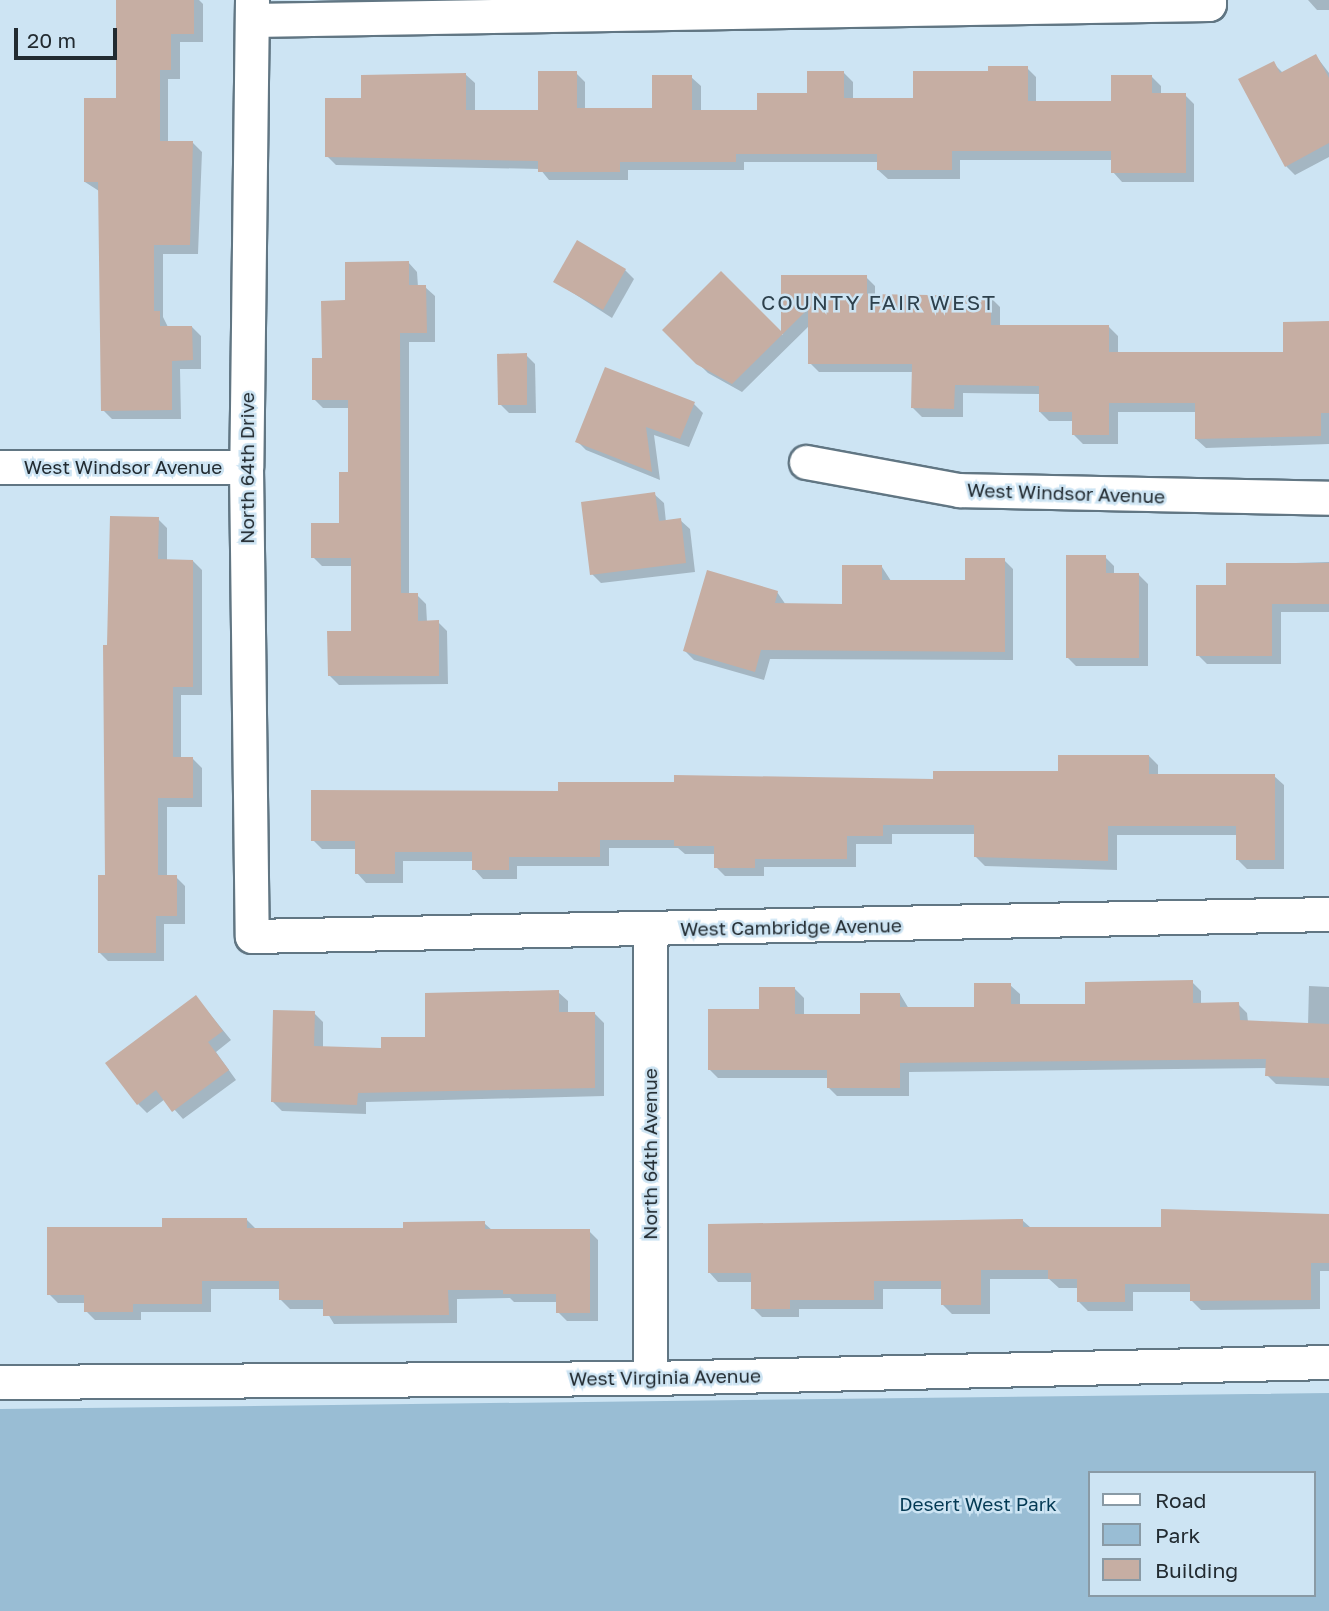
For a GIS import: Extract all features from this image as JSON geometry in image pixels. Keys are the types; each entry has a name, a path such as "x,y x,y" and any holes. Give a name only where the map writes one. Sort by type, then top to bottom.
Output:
{"street":[{"path":"252,10 1209,2"},
{"name":"North 64th Drive","path":"252,10 246,467 252,936"},
{"name":"West Windsor Avenue","path":"806,462 959,490 1126,497 1329,498"},
{"name":"West Windsor Avenue","path":"0,467 246,467"},
{"name":"West Cambridge Avenue","path":"252,936 650,930 1329,914"},
{"name":"North 64th Avenue","path":"650,930 650,1378"},
{"name":"West Virginia Avenue","path":"0,1382 650,1378 1329,1362"}],"green space":[{"name":"Desert West Park","path":"1329,1393 1329,1611 0,1611 0,1409"}],"building":[{"path":"116,0 194,0 194,34 171,34 171,70 160,70 160,141 193,141 190,245 154,245 154,311 160,311 160,326 192,326 193,360 172,361 172,410 101,411 98,182 84,182 84,98 116,98"},
{"path":"1316,54 1329,78 1329,143 1285,167 1238,79 1274,61 1280,73"},
{"path":"988,66 1028,66 1028,101 1111,101 1111,75 1152,75 1152,93 1186,93 1186,173 1111,173 1111,151 952,151 952,170 877,170 877,154 736,154 736,162 620,162 620,172 538,172 538,161 325,157 325,98 361,98 361,75 466,73 466,110 538,110 538,71 577,71 577,108 652,108 652,75 692,75 692,110 757,110 757,93 807,93 807,71 844,71 844,98 913,98 913,71 988,71"},
{"path":"577,240 626,269 603,310 553,282"},
{"path":"409,261 409,285 426,285 427,333 400,333 401,593 418,593 418,621 439,620 439,676 328,676 327,631 351,631 351,558 311,558 311,523 339,523 339,472 348,472 348,400 312,400 312,358 322,358 321,301 345,300 345,262"},
{"path":"721,271 781,331 781,275 867,275 867,294 991,296 991,325 1109,325 1109,352 1283,352 1283,322 1329,321 1329,413 1321,413 1321,436 1195,439 1195,403 1109,403 1109,435 1072,435 1072,412 1039,412 1039,386 955,385 954,409 911,408 912,364 808,364 808,309 732,384 696,364 662,330"},
{"path":"527,353 527,405 498,405 497,354"},
{"path":"605,367 695,402 680,439 646,427 652,472 575,442"},
{"path":"655,492 659,521 681,518 686,563 590,575 581,502"},
{"path":"110,516 159,517 158,559 193,560 193,687 173,687 173,757 193,757 193,798 158,798 158,875 177,875 177,916 156,916 156,953 98,953 98,875 105,875 103,645 107,645"},
{"path":"1066,555 1106,555 1106,573 1139,573 1139,658 1066,658"},
{"path":"965,558 1005,558 1005,652 761,650 755,672 683,651 707,570 778,591 775,603 842,604 842,565 882,565 882,580 965,580"},
{"path":"1226,563 1329,563 1329,604 1272,604 1272,656 1196,656 1196,585 1226,585"},
{"path":"1058,755 1149,755 1149,774 1275,774 1275,860 1236,860 1236,826 1108,826 1108,861 974,857 974,825 883,825 883,836 847,836 847,859 755,859 755,868 714,868 714,846 674,846 674,840 600,840 600,857 509,857 509,870 472,870 472,852 395,852 395,874 355,874 355,841 311,841 311,790 558,791 558,782 674,782 674,775 933,779 933,771 1058,771"},
{"path":"1193,980 1193,1003 1239,1002 1240,1020 1329,1024 1329,1078 1265,1076 1266,1059 900,1063 900,1088 827,1088 827,1070 708,1070 708,1009 759,1009 759,987 795,987 795,1014 860,1014 860,993 900,993 900,1007 974,1007 974,983 1011,983 1011,1004 1085,1004 1085,982"},
{"path":"559,990 559,1012 595,1012 595,1088 358,1093 357,1105 271,1102 273,1010 315,1011 314,1046 381,1048 381,1037 425,1037 425,993"},
{"path":"196,995 223,1031 208,1042 229,1070 172,1112 156,1090 137,1105 105,1063"},
{"path":"1161,1209 1329,1214 1329,1263 1311,1263 1311,1300 1190,1301 1190,1284 1125,1284 1125,1302 1077,1302 1077,1279 1048,1279 1048,1270 981,1270 981,1305 941,1305 941,1281 874,1281 874,1300 790,1300 790,1309 751,1309 751,1273 708,1273 708,1224 1023,1219 1023,1227 1161,1227"},
{"path":"162,1218 247,1218 247,1228 403,1228 403,1222 485,1221 485,1229 590,1229 590,1313 556,1313 556,1294 448,1290 449,1315 323,1316 323,1300 279,1300 279,1281 202,1281 202,1304 133,1304 133,1312 84,1312 84,1295 47,1295 47,1227 162,1227"}],"district":[{"name":"COUNTY FAIR WEST","path":"879,302"}]}
